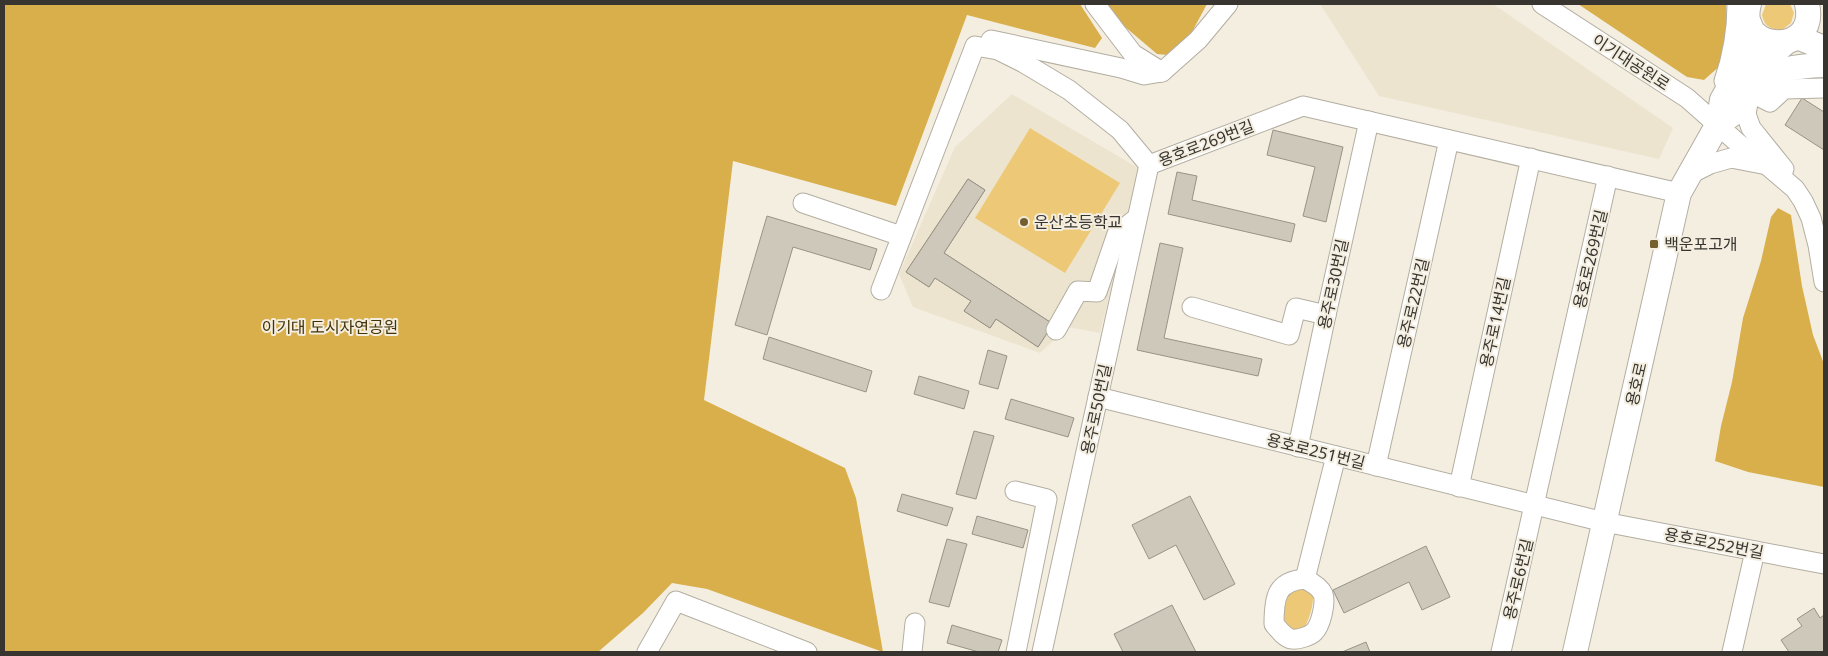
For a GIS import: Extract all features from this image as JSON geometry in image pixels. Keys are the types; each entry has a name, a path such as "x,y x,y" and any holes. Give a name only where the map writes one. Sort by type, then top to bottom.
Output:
{"main road":[{"path":"1718,124 1722,100 1752,48 1746,9"},
{"path":"1746,9 1756,34 1764,40 1774,43 1791,40 1824,48"},
{"path":"1750,92 1759,74 1775,52 1791,40 1817,10"},
{"path":"1718,124 1736,111 1750,92 1764,78 1801,66 1824,65"},
{"name":"용호로","path":"1575,652 1684,183 1718,124"}],"street":[{"path":"1095,4 1133,54 1162,72"},
{"path":"881,290 975,46 980,41 987,39 1121,68 1144,75 1162,72 1198,40 1228,4"},
{"name":"이기대공원로","path":"1542,4 1687,98 1739,144 1795,189"},
{"name":"용호로269번길","path":"975,46 998,50 1069,90 1120,130 1149,165 1303,106 1608,176 1684,183"},
{"path":"1824,88 1784,88 1770,102 1750,92 1746,114 1751,128 1784,169 1811,218 1818,244 1824,282"},
{"name":"용주로30번길","path":"1298,447 1369,121"},
{"name":"용주로22번길","path":"1376,466 1449,140"},
{"name":"용주로14번길","path":"1459,487 1531,158"},
{"path":"1684,183 1710,164 1731,158 1768,166"},
{"name":"용주로50번길","path":"1042,652 1149,165"},
{"name":"용호로269번길","path":"1534,505 1608,176"},
{"path":"803,203 901,236"},
{"path":"1056,330 1078,291 1097,292 1116,234 1138,218"},
{"path":"1192,307 1289,335 1296,308 1326,316"},
{"name":"용호로251번길","path":"1098,398 1604,522"},
{"path":"1305,579 1336,456"},
{"path":"1015,491 1046,499 1016,652"},
{"name":"용주로6번길","path":"1501,652 1534,505"},
{"name":"용호로252번길","path":"1604,522 1824,564"},
{"path":"1732,652 1755,551"},
{"path":"647,652 676,601 797,650"},
{"path":"912,652 915,623"}],"shaded area":[{"path":"1320,4 1493,4 1673,128 1659,159 1379,96"},
{"path":"1766,4 1790,4 1794,13 1791,23 1782,30 1769,27 1764,22 1762,15"},
{"name":"운산초등학교","path":"1012,94 1140,169 1100,333 1068,327 1040,353 913,307 899,274 955,147"},
{"path":"1030,128 1120,183 1065,273 975,218"},
{"path":"1301,585 1313,594 1312,607 1303,630 1292,631 1285,621 1284,608 1289,592"}],"green space":[{"name":"이기대 도시자연공원","path":"4,4 1080,4 1102,38 1095,48 967,15 896,206 733,161 704,400 845,468 856,498 883,652 707,589 672,583 643,613 598,652 4,652"},
{"path":"1107,4 1207,4 1179,56 1157,54 1124,26"},
{"path":"1578,4 1726,4 1727,39 1722,64 1704,80 1687,77"},
{"path":"1778,208 1791,215 1802,286 1813,335 1824,364 1824,487 1748,472 1715,461 1732,382 1743,318 1761,261 1771,217"}],"building":[{"path":"1802,98 1824,112 1824,150 1785,125"},
{"path":"1273,130 1343,147 1326,222 1303,216 1315,167 1267,155"},
{"path":"1177,172 1197,176 1192,200 1295,224 1291,242 1168,214"},
{"path":"968,179 985,190 944,253 1053,324 1038,347 996,319 990,328 964,311 971,301 935,278 929,287 906,272"},
{"path":"968,179 985,190 944,253 1053,324 1038,347 996,319 990,328 964,311 971,301 935,278 929,287 906,272"},
{"path":"767,216 877,249 870,270 793,247 767,335 735,325"},
{"path":"1160,243 1183,248 1164,338 1262,359 1258,376 1137,350"},
{"path":"769,337 872,371 866,392 763,359"},
{"path":"988,350 1007,356 998,389 979,384"},
{"path":"919,376 969,391 964,409 914,394"},
{"path":"1011,399 1074,418 1068,437 1005,419"},
{"path":"974,431 994,436 976,499 956,494"},
{"path":"902,494 953,508 947,526 897,511"},
{"path":"1190,496 1235,584 1204,600 1176,545 1149,559 1132,525"},
{"path":"977,516 1028,530 1023,548 972,534"},
{"path":"947,539 967,544 949,607 929,602"},
{"path":"1426,546 1450,597 1422,610 1409,582 1344,613 1333,590"},
{"path":"1172,605 1196,652 1123,652 1114,634"},
{"path":"1814,608 1820,618 1824,615 1824,652 1789,652 1781,640 1802,626 1797,619"},
{"path":"952,625 1002,640 998,652 979,652 947,643"},
{"path":"1366,642 1370,652 1342,652"}],"place":[{"name":"운산초등학교","path":"1024,222"},
{"name":"백운포고개","path":"1654,244"}]}
